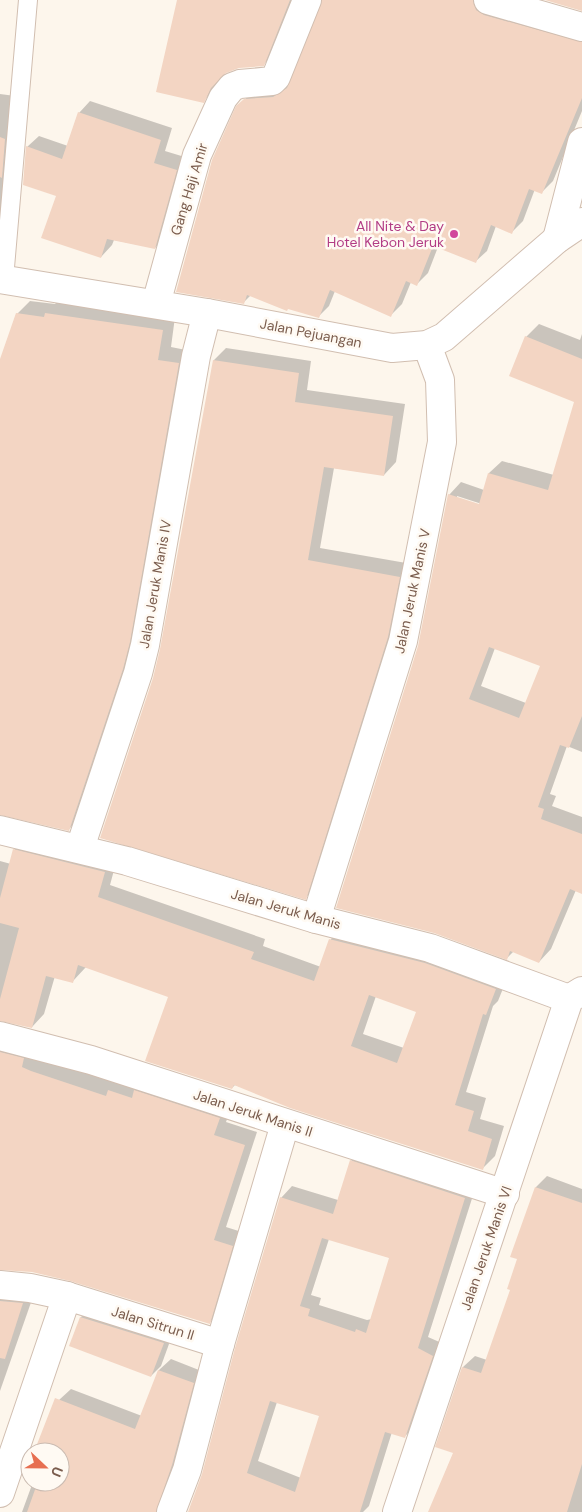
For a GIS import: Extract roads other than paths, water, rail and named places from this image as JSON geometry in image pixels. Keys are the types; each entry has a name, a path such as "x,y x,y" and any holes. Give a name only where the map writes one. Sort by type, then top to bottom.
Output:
{"street":[{"name":"Gang Haji Amir","path":"156,304 197,155 223,98 232,87 240,84 272,82 276,77 307,0"},
{"path":"488,0 582,27"},
{"path":"556,239 582,142"},
{"name":"Jalan Pejuangan","path":"2,279 207,313 392,348 428,345 444,337 556,239 582,222"},
{"name":"Jalan Jeruk Manis IV","path":"80,848 138,673 145,645 196,356 207,313"},
{"name":"Jalan Jeruk Manis V","path":"316,919 403,641 442,442 440,380 428,345"},
{"name":"Jalan Jeruk Manis","path":"0,830 80,848 316,919 430,948 575,995"},
{"name":"Jalan Jeruk Manis VI","path":"398,1512 505,1194 575,995"},
{"name":"Jalan Jeruk Manis II","path":"0,1036 91,1060 505,1194"},
{"path":"171,1512 187,1470 220,1344 285,1124"},
{"name":"Jalan Sitrun II","path":"0,1285 30,1288 67,1296 220,1344"},
{"path":"0,1493 67,1296"}],"lane":[{"path":"2,279 28,0"}],"place":[{"name":"All Nite & Day Hotel Kebon Jeruk","path":"454,234"}]}
